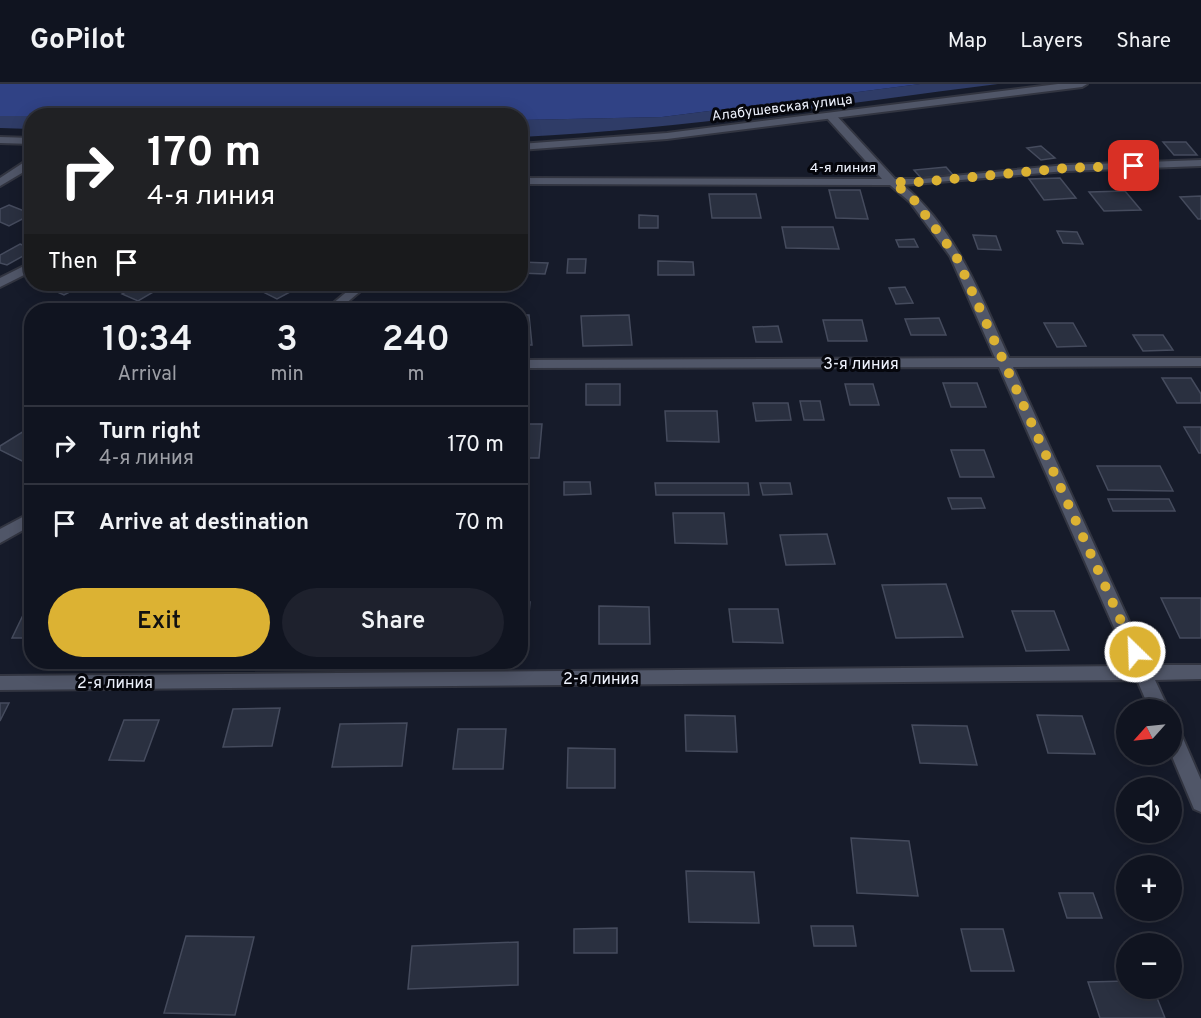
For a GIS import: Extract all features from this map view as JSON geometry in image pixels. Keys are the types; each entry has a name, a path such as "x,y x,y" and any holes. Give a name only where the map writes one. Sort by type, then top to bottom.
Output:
{"street":[{"name":"Алабушевская улица","path":"528,146 667,136 1082,84"},
{"path":"831,116 882,173 914,200 956,256 1155,699"},
{"path":"0,140 24,141"},
{"name":"4-я линия","path":"528,181 922,182 1066,168 1201,163"},
{"path":"0,183 24,169"},
{"path":"0,283 24,270"},
{"path":"340,303 354,291"},
{"name":"3-я линия","path":"528,364 1201,362"},
{"path":"0,537 24,522"},
{"name":"2-я линия","path":"0,683 1201,672"},
{"path":"1182,758 1201,803"}],"shaded area":[{"path":"0,84 920,84 662,117 528,120 528,108 24,108 24,116 0,116"},
{"path":"920,84 998,84 700,122 528,137 528,120 662,117"},
{"path":"0,116 24,116 24,129 0,128"}],"building":[{"path":"1163,142 1186,142 1197,155 1174,155"},
{"path":"1041,146 1055,158 1041,160 1027,148"},
{"path":"946,167 953,175 921,178 914,170"},
{"path":"1060,178 1076,198 1044,200 1029,179"},
{"path":"829,190 860,190 868,219 836,218"},
{"path":"1125,191 1141,210 1104,211 1089,192"},
{"path":"709,194 756,194 761,218 712,218"},
{"path":"1201,196 1201,219 1198,219 1180,197"},
{"path":"9,205 24,211 24,218 9,226 0,222 0,209"},
{"path":"639,215 658,216 658,228 639,228"},
{"path":"782,227 833,227 839,249 786,248"},
{"path":"1057,231 1077,232 1083,244 1063,243"},
{"path":"973,235 996,236 1001,250 978,249"},
{"path":"914,239 918,247 899,247 896,240"},
{"path":"20,244 24,246 24,255 7,265 0,263 0,255"},
{"path":"568,259 586,259 585,273 567,273"},
{"path":"658,261 693,262 694,275 658,275"},
{"path":"528,262 548,263 545,274 528,273"},
{"path":"905,287 913,303 896,304 889,288"},
{"path":"55,291 72,291 64,295"},
{"path":"127,291 155,291 138,301 122,294"},
{"path":"261,291 292,291 277,299"},
{"path":"528,315 529,315 532,345 528,345"},
{"path":"629,315 632,345 583,346 581,316"},
{"path":"939,318 946,335 911,335 905,319"},
{"path":"823,320 862,320 867,341 828,341"},
{"path":"1044,323 1073,323 1086,346 1057,347"},
{"path":"778,326 782,342 756,342 753,327"},
{"path":"1133,335 1163,335 1173,350 1143,351"},
{"path":"1162,378 1191,378 1201,394 1201,403 1177,403"},
{"path":"943,383 977,383 986,407 951,407"},
{"path":"586,384 620,384 620,405 586,405"},
{"path":"845,384 873,384 879,405 850,405"},
{"path":"800,401 820,401 824,420 804,420"},
{"path":"753,403 788,403 791,420 756,421"},
{"path":"665,411 717,411 719,442 667,441"},
{"path":"528,424 542,424 539,458 528,458"},
{"path":"1184,427 1201,427 1201,453 1199,453"},
{"path":"24,431 24,462 0,450 0,446"},
{"path":"951,450 984,450 994,477 960,477"},
{"path":"1097,466 1160,466 1173,491 1108,490"},
{"path":"564,482 590,482 591,494 564,495"},
{"path":"655,483 748,483 749,495 656,495"},
{"path":"760,483 790,483 792,494 763,495"},
{"path":"948,498 981,498 985,508 952,509"},
{"path":"1108,499 1169,499 1175,511 1113,511"},
{"path":"673,513 724,513 727,544 675,543"},
{"path":"827,534 835,564 786,565 780,535"},
{"path":"946,584 963,637 896,638 882,585"},
{"path":"1161,598 1201,598 1201,638 1180,638"},
{"path":"528,602 530,602 528,625"},
{"path":"599,606 649,607 650,644 599,644"},
{"path":"729,609 778,609 783,643 733,642"},
{"path":"1012,611 1054,611 1069,650 1026,651"},
{"path":"24,613 24,638 12,638"},
{"path":"0,703 9,703 0,721"},
{"path":"280,708 272,746 223,747 233,709"},
{"path":"685,715 735,716 737,752 686,751"},
{"path":"1037,715 1082,716 1095,754 1048,753"},
{"path":"124,720 159,720 144,761 109,760"},
{"path":"407,723 402,766 332,767 340,724"},
{"path":"912,725 967,726 977,765 920,763"},
{"path":"458,729 506,729 503,769 453,769"},
{"path":"568,748 615,749 615,788 567,788"},
{"path":"851,838 909,841 918,896 857,893"},
{"path":"686,871 754,872 759,923 689,922"},
{"path":"1059,893 1093,893 1102,918 1067,918"},
{"path":"811,926 853,926 856,946 814,946"},
{"path":"617,928 617,953 574,953 574,929"},
{"path":"961,929 1003,929 1014,971 971,971"},
{"path":"186,936 254,937 235,1015 164,1013"},
{"path":"518,942 518,985 408,989 412,946"},
{"path":"1116,981 1116,999 1157,999 1165,1018 1100,1018 1088,982"}],"route":[{"path":"1134,166 1066,168 922,182 893,182 914,200 956,256 1135,652"}]}
